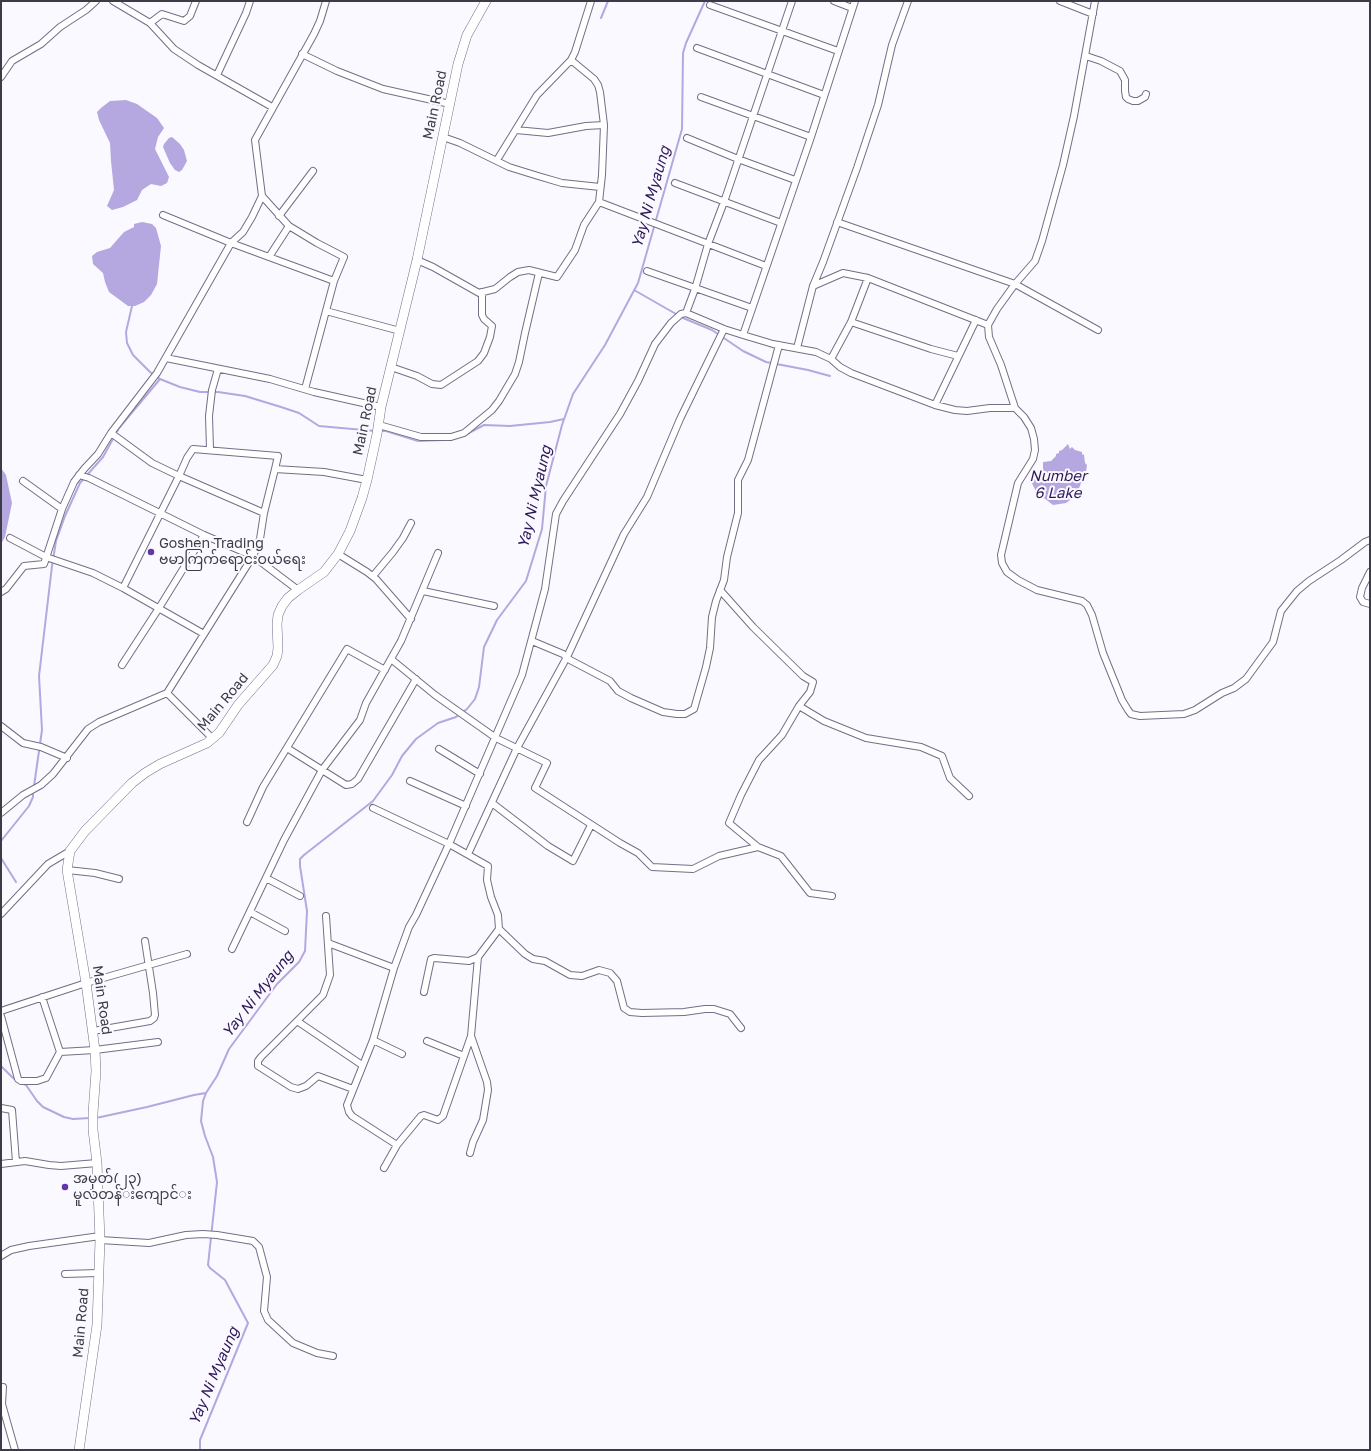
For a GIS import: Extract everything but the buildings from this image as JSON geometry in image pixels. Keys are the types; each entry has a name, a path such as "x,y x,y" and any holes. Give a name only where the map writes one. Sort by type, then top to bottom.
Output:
{"main road":[{"name":"Main Road","path":"79,1450 97,1325 100,1238 97,1164 93,1130 96,1071 95,1050 86,982 67,870 70,852 85,831 132,783 160,764 213,739 225,725 238,705 272,665 277,656 277,624 278,615 282,606 288,598 324,572 338,554 350,531 367,480 379,425 381,407 417,260 458,64 467,35 486,1"}],"street":[{"path":"1,77 12,61 41,44 60,27 86,10 96,1"},
{"path":"113,1 150,23 174,49 217,76 272,107"},
{"path":"124,8 126,1"},
{"path":"150,23 162,14 184,21 190,16 196,1"},
{"path":"217,76 250,1"},
{"path":"1,592 6,589 24,566 44,564 51,558 62,509 74,482 84,476 111,433 155,375 231,243 243,232 252,218 262,196 255,140 320,21 326,1"},
{"path":"497,160 537,95 571,60 575,52 591,1"},
{"path":"686,313 695,289 708,244 724,202 792,1"},
{"path":"834,1 852,8"},
{"path":"743,335 855,1"},
{"path":"797,348 813,286 857,168 878,106 892,45 908,1"},
{"path":"1060,1 1094,14"},
{"path":"1095,1 1094,14 1074,116 1063,165 1042,240 1035,261 1015,284 997,309 988,325 989,337 1001,365 1015,408 1024,417 1031,428 1035,450 1033,459 1018,483 1000,555 1002,563 1007,572 1018,580 1037,590 1082,601 1087,605 1092,616 1103,653 1122,700 1128,710 1135,716 1184,714 1195,710 1212,698 1240,684 1273,642 1281,611 1297,591 1309,581 1370,540"},
{"path":"710,6 838,51"},
{"path":"697,48 824,94"},
{"path":"302,54 337,71 383,89 450,104"},
{"path":"1086,56 1101,61 1120,71 1125,80 1124,91 1128,99 1138,101 1145,97 1146,94"},
{"path":"417,260 433,267 479,293 495,289 518,272 529,270 558,277 575,250 584,226 599,202 602,175 604,125 600,92 594,79 571,60"},
{"path":"701,97 810,137"},
{"path":"516,130 548,133 586,126 604,125"},
{"path":"443,137 497,160 508,167 562,183 600,187"},
{"path":"687,138 795,180"},
{"path":"279,216 313,171"},
{"path":"675,183 781,223"},
{"path":"262,196 289,226 344,257 334,281 305,389"},
{"path":"599,202 766,266"},
{"path":"163,215 231,243 334,281"},
{"path":"837,222 1015,284 1098,330"},
{"path":"269,257 289,226"},
{"path":"647,272 752,308"},
{"path":"379,425 421,437 451,437 464,433 492,410 515,374 539,273"},
{"path":"813,286 843,273 868,278 988,325"},
{"path":"831,359 851,322 868,278"},
{"path":"391,367 417,376 432,384 440,384 478,361 486,348 492,326 484,319 482,315 482,292"},
{"path":"326,311 400,331"},
{"path":"397,1145 352,1116 347,1105 372,1040 394,968 409,927 449,844 522,675 545,589 556,514 620,414 638,381 655,344 676,318 680,314 686,313 724,329 743,335 779,345 816,352 831,359 840,367 851,373 935,405 955,410 967,411 990,408 1015,408"},
{"path":"935,405 976,320"},
{"path":"851,322 931,349 958,356"},
{"path":"468,854 517,748 567,657 624,534 647,497 680,419 724,329"},
{"path":"532,640 563,654 570,660 610,681 618,691 631,698 664,712 677,714 690,712 694,709 710,648 712,617 724,580 727,557 738,513 738,480 748,460 779,345"},
{"path":"166,358 270,380 381,407"},
{"path":"210,449 209,416 212,392 218,369"},
{"path":"111,433 145,459 179,476 264,513"},
{"path":"1,813 53,774 67,758 88,729 99,722 168,692 253,556 260,539 264,513 278,456 210,449 193,449 187,458 123,588"},
{"path":"275,469 324,472 367,480"},
{"path":"84,476 204,535 253,556 298,590"},
{"path":"22,481 62,509"},
{"path":"373,576 396,548 411,523"},
{"path":"122,665 204,535"},
{"path":"10,538 51,558 93,573 123,588 204,634"},
{"path":"232,949 284,840 322,770 360,720 366,703 391,659 424,591 438,553"},
{"path":"338,554 373,576 411,618"},
{"path":"1370,572 1362,588 1360,597 1363,602 1370,604"},
{"path":"720,590 753,627 803,676 813,682 810,692 799,706 782,735 759,760 729,822 758,847 782,856 810,893 832,896"},
{"path":"424,591 494,606"},
{"path":"246,822 263,787 347,649 385,670"},
{"path":"391,659 459,713 496,738 547,764 535,788 591,825 638,853 652,867 693,868 719,856 758,847"},
{"path":"287,748 346,785 352,784 358,779 416,679"},
{"path":"168,692 213,739"},
{"path":"799,706 824,721 866,738 921,748 942,756 950,778 969,796"},
{"path":"1,726 23,743 39,747 67,758"},
{"path":"439,750 480,774"},
{"path":"410,781 466,806"},
{"path":"492,803 548,846 573,862 591,825"},
{"path":"373,808 449,844 488,866 487,880 491,898 498,915 499,929 478,957 471,1036 441,1118 438,1120 424,1115 421,1116 397,1145 384,1168"},
{"path":"1,914 48,864 70,852"},
{"path":"67,870 95,873 119,879"},
{"path":"266,878 300,896"},
{"path":"250,912 285,932"},
{"path":"326,916 330,976 323,995 258,1060 258,1066 291,1087 298,1089 306,1086 318,1076 353,1089"},
{"path":"499,929 525,954 533,959 545,961 570,975 582,976 599,970 610,973 617,981 624,1008 630,1012 684,1012 714,1009 730,1014 741,1028"},
{"path":"93,1030 150,1021 154,1018 155,1015 145,941"},
{"path":"328,943 394,968"},
{"path":"1,1011 86,982 187,954"},
{"path":"424,992 431,959 434,958 464,962 478,957"},
{"path":"1,1016 18,1079 21,1081 37,1081 46,1078 60,1052 42,997"},
{"path":"297,1021 362,1064"},
{"path":"470,1154 473,1142 483,1120 488,1090 487,1082 471,1036"},
{"path":"372,1040 402,1054"},
{"path":"428,1041 464,1056"},
{"path":"60,1052 95,1050 158,1042"},
{"path":"1,1108 12,1110 16,1162"},
{"path":"1,1164 25,1161 62,1166 97,1164"},
{"path":"1,1256 11,1250 29,1246 100,1238 149,1243 186,1235 203,1234 253,1241 259,1247 267,1277 264,1310 268,1320 292,1343 317,1353 333,1356"},
{"path":"65,1274 98,1273"},
{"path":"3,1387 2,1404 15,1450"}],"water":[{"path":"126,100 137,104 157,118 164,128 158,137 155,149 169,177 167,183 161,186 151,184 142,190 137,200 123,207 112,210 107,206 114,190 110,143 99,120 97,112 110,101"},
{"path":"172,137 184,150 187,161 182,170 179,172 175,170 170,163 163,147 169,138"},
{"path":"142,222 152,224 156,228 161,246 157,284 151,295 144,302 135,306 128,306 109,292 103,273 93,264 92,256 97,252 110,248 124,232 134,227 134,224"},
{"name":"Number 6 Lake","path":"1068,444 1070,449 1072,447 1075,450 1082,452 1084,455 1085,463 1087,465 1085,479 1081,483 1074,497 1066,503 1053,505 1044,498 1040,499 1041,496 1038,496 1031,481 1034,478 1038,478 1043,472 1043,462 1051,461 1056,454 1059,453 1059,451"},
{"path":"1,468 6,475 12,503 5,537 1,544"}],"waterway":[{"path":"601,18 608,1"},
{"name":"Yay Ni Myaung","path":"200,1450 200,1440 248,1323 225,1280 208,1265 217,1182 213,1157 201,1121 203,1101 206,1093 217,1076 229,1049 277,984 299,962 305,951 307,911 300,859 373,801 392,775 402,756 416,739 438,723 456,717 467,709 475,699 479,687 484,647 497,620 526,581 542,529 546,486 562,425 573,394 605,345 638,283 682,129 683,53 705,1"},
{"path":"634,290 683,318 712,330 743,351 766,362 830,376"},
{"path":"132,306 126,332 127,343 133,355 150,372 160,379 180,387 200,392 218,392 245,396 299,413 319,426 375,431"},
{"path":"34,786 42,730 39,676 56,541 65,516 80,483 103,457 119,428 160,379"},
{"path":"467,434 484,425 510,426 564,419"},
{"path":"380,431 386,431 418,441 444,440"},
{"path":"1,841 29,806 33,797 33,791"},
{"path":"1,858 16,882"},
{"path":"1,1066 16,1080"},
{"path":"22,1083 26,1085 43,1107 64,1117 73,1119 90,1118"},
{"path":"96,1118 206,1093"}],"place":[{"name":"Goshen Trading ဗမာကြက်ရောင်းဝယ်ရေး","path":"151,552"},
{"name":"အမှတ်(၂၃) မူလတန်‌း‌ကျောင်‌း","path":"65,1187"}]}
